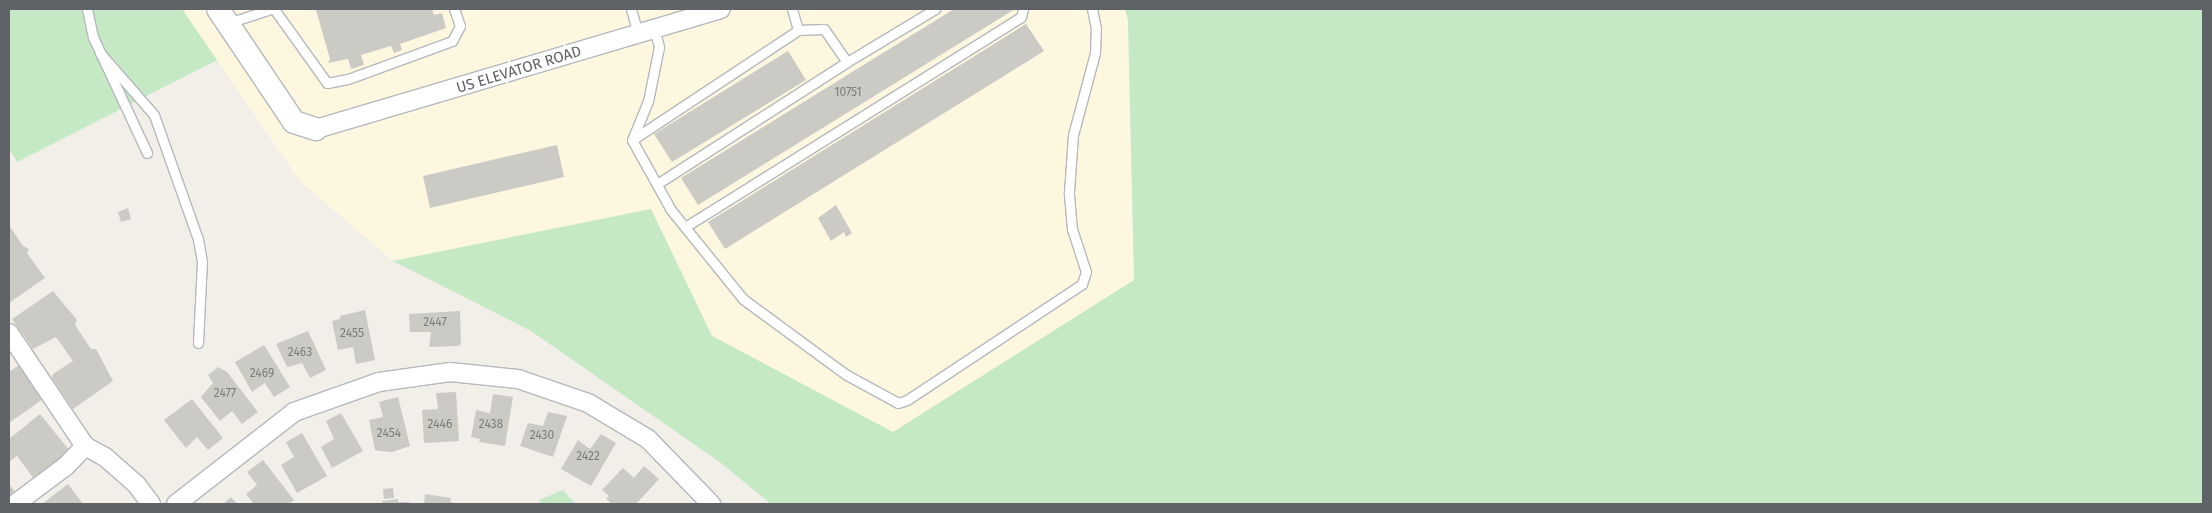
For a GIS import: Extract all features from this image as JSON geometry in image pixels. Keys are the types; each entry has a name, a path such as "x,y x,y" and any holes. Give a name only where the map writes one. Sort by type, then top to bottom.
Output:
{"street":[{"name":"US ELEVATOR ROAD","path":"316,129 721,9"},
{"path":"223,16 294,122 316,129"},
{"path":"9,333 85,446 105,456 136,484 151,504"},
{"path":"176,504 294,412 379,382 450,372 518,379 588,403 648,440 711,504"},
{"path":"15,504 66,466 85,446"}],"lane":[{"path":"87,9 100,53 146,153"},
{"path":"223,16 272,9 327,83 348,79 452,41 460,26 454,9"},
{"path":"631,9 646,32 659,47 648,101 632,140"},
{"path":"792,9 798,30"},
{"path":"657,184 847,62 935,9"},
{"path":"686,227 1021,17 1023,9"},
{"path":"632,140 657,184 686,227 743,299 845,374 898,403 907,400 1082,284 1086,272 1072,229 1069,192 1073,135 1095,53 1096,29 1092,9"},
{"path":"632,140 798,30 824,29 847,62"},
{"path":"100,53 154,115 198,238 202,261 198,343"}],"shaded area":[{"path":"182,9 1125,9 1128,20 1134,280 893,432 712,336 651,209 393,261 300,181"}],"green space":[{"path":"9,9 182,9 217,60 17,162 9,149"},
{"path":"1125,9 2203,9 2203,504 771,504 721,463 531,331 393,261 651,209 712,336 893,432 1134,280 1128,20"},
{"path":"563,490 575,504 542,504 539,500"}],"building":[{"path":"432,9 434,15 442,13 446,28 400,44 402,50 394,53 391,46 361,55 364,65 351,69 348,59 328,63 330,59 316,10"},
{"path":"954,9 1015,9 698,205 681,178"},
{"path":"1026,24 1044,51 725,249 708,222"},
{"path":"788,51 806,80 672,162 654,134"},
{"path":"557,145 564,177 430,208 423,176"},
{"path":"836,205 852,233 846,237 844,232 831,241 818,218"},
{"path":"128,208 131,219 121,222 118,212"},
{"path":"9,225 23,246 29,249 27,253 45,278 9,303"},
{"path":"53,291 77,320 75,325 91,349 96,349 113,381 73,409 52,378 53,374 73,361 56,337 33,349 12,319"},
{"path":"365,310 375,360 356,364 353,347 338,350 332,321 340,319 340,316"},
{"path":"460,311 461,344 458,346 429,347 431,332 410,332 409,314"},
{"path":"308,331 326,370 310,378 302,363 287,367 276,344"},
{"path":"264,345 290,387 274,397 265,383 252,392 235,362"},
{"path":"19,365 43,399 9,423 9,372"},
{"path":"218,367 227,372 258,412 242,424 232,411 220,421 201,397 213,383 208,375"},
{"path":"456,392 459,441 424,443 422,410 438,409 436,393"},
{"path":"493,394 513,397 505,446 479,442 480,439 471,437 476,410 490,413"},
{"path":"398,397 410,446 392,452 375,450 369,420 383,417 379,402"},
{"path":"192,399 223,438 208,450 197,437 186,448 164,420"},
{"path":"548,412 567,416 553,457 520,446 528,423 543,426"},
{"path":"341,413 363,451 332,468 321,447 334,439 326,421"},
{"path":"40,414 70,451 34,479 17,456 9,462 9,439"},
{"path":"302,433 327,476 297,493 281,465 294,457 286,442"},
{"path":"601,434 616,443 591,486 561,469 578,440 590,449"},
{"path":"263,460 294,500 288,504 254,504 246,494 257,485 247,472"},
{"path":"644,466 659,479 636,504 612,504 606,499 609,496 602,490 623,468 634,478"},
{"path":"9,484 15,492 9,496"},
{"path":"68,484 83,504 42,504"},
{"path":"393,488 394,498 384,499 383,489"},
{"path":"425,494 451,498 450,502 461,504 424,504"},
{"path":"231,497 237,504 223,504"},
{"path":"398,499 398,502 409,502 409,504 383,504 382,501"}]}
